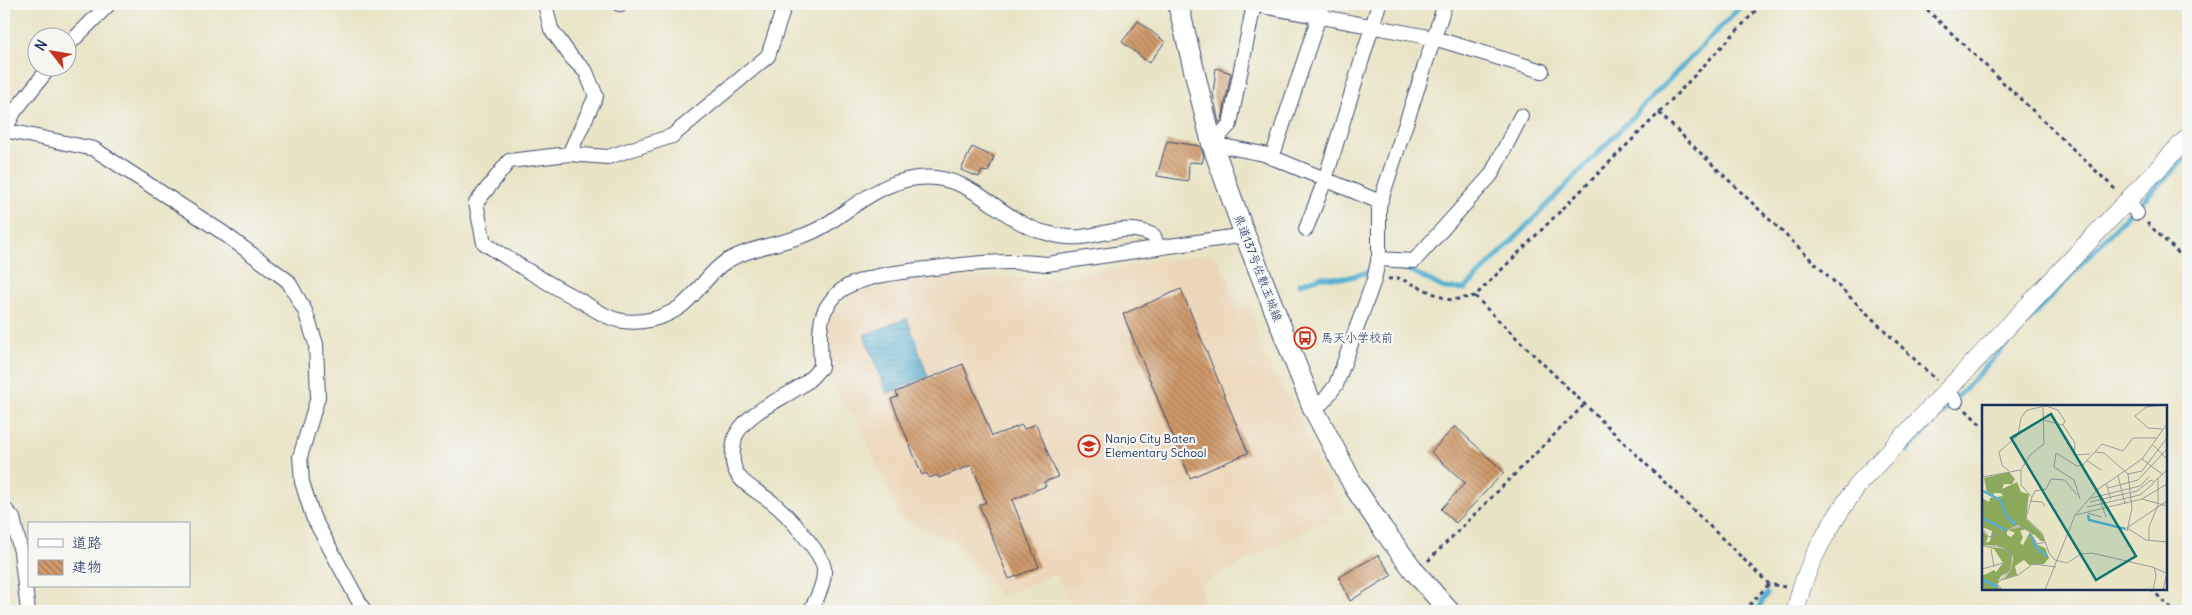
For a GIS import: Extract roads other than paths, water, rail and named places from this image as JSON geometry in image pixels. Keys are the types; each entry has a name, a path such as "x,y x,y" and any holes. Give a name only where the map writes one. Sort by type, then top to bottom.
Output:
{"main road":[{"name":"県道137号佐敷玉城線","path":"1178,4 1212,144 1245,235 1313,408 1355,488 1415,572 1449,611"}],"street":[{"path":"78,35 109,4"},
{"path":"545,4 550,28 572,58 586,72 596,96 569,154"},
{"path":"785,4 768,56 672,136 608,157 569,154 509,161 476,203 484,243 531,275 604,315 619,320 641,322 665,315 681,307 714,271 725,262 763,246 818,230 882,187 903,180 936,178 958,184 978,193 1035,231 1055,236 1079,237 1131,228 1145,231 1154,236 1158,248"},
{"path":"1380,202 1272,158 1212,144 1230,124 1253,4 1321,10 1372,28 1434,38 1542,71"},
{"path":"1306,229 1325,180 1379,4"},
{"path":"1313,408 1323,402 1336,386 1374,280 1378,259 1380,202 1445,4"},
{"path":"1272,158 1321,10"},
{"path":"41,78 14,112 4,130 94,149 222,232 288,281 305,311 316,344 318,397 300,457 302,482 313,517 364,611"},
{"path":"1378,259 1414,261 1491,176 1521,116"},
{"path":"1796,611 1811,565 1840,509 1860,482 1951,396 2132,207 2188,137"},
{"path":"810,611 822,583 824,567 813,547 796,525 773,503 750,488 739,478 732,460 735,436 747,421 807,382 821,367 820,325 825,310 836,294 848,286 890,274 993,261 1016,260 1047,264 1245,235"},
{"path":"4,508 13,518 21,552 28,611"}],"water":[{"path":"907,318 928,376 887,394 864,335"}],"waterway":[{"path":"1388,267 1409,270 1444,288 1465,289 1743,4"},
{"path":"1907,451 2118,225 2188,156"},
{"path":"1299,284 1321,277 1346,278 1368,272"},
{"path":"1758,611 1767,594"}],"place":[{"name":"馬天小学校前","path":"1305,338"},
{"name":"Nanjo City Baten Elementary School","path":"1089,446"}]}
